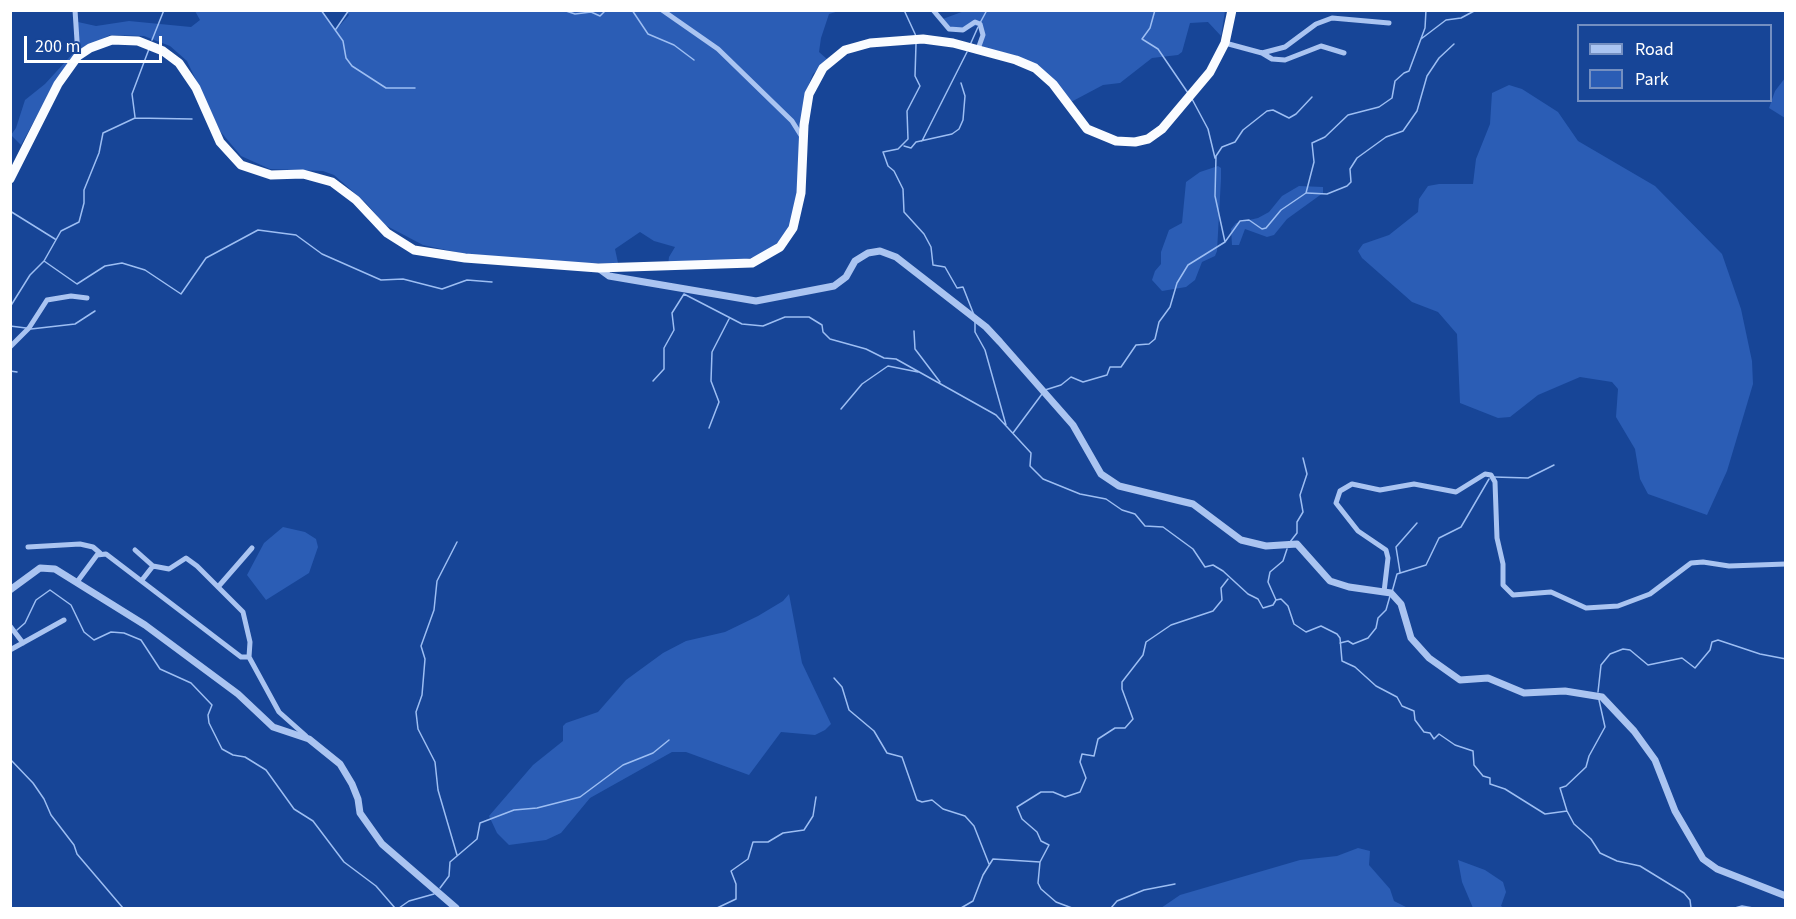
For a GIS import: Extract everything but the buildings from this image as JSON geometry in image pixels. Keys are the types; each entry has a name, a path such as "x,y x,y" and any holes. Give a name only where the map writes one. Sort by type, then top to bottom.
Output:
{"highway":[{"path":"10,179 58,84 78,56 101,44 127,40 149,43 179,63 196,88 220,142 241,165 271,175 303,174 332,182 356,200 378,224 405,247 465,258 598,268 744,264 760,260 785,241 796,220 801,193 803,138 812,86 823,68 845,50 870,43 923,39 1016,60 1035,68 1059,90 1087,129 1103,137 1124,143 1148,139 1169,123 1210,72 1224,43 1232,10"}],"street":[{"path":"75,10 78,56"},
{"path":"662,10 718,49 792,121 803,138"},
{"path":"933,10 949,29 963,30 975,22 980,24 983,34 978,50"},
{"path":"1262,53 1285,47 1316,24 1332,18 1389,23"},
{"path":"1224,43 1262,53 1272,59 1286,60 1321,46 1344,53"},
{"path":"598,268 609,276 756,301 834,286 846,277 855,261 868,253 880,251 896,257 993,334 1073,425 1101,474 1119,486 1193,504 1241,540 1266,546 1297,544 1330,581 1349,587 1391,593 1401,604 1411,638 1429,658 1460,680 1488,678 1515,691 1565,691 1597,695 1607,700 1655,760 1675,811 1703,859 1717,869 1785,896"},
{"path":"10,347 29,328 47,300 71,296 87,298"},
{"path":"1384,592 1388,558 1386,550 1358,531 1336,503 1340,491 1352,484 1380,490 1414,483 1456,492 1482,476 1491,475 1495,482 1497,538 1504,570 1503,585 1512,595 1551,592 1581,607 1618,606 1650,594 1691,563 1703,562 1729,566 1785,564"},
{"path":"28,547 80,544 93,547 142,580 241,657 249,657"},
{"path":"218,586 252,548"},
{"path":"135,550 153,566 169,569 186,558 243,612 249,657 279,712 340,764 356,792 360,813 382,844 456,909"},
{"path":"77,582 100,553"},
{"path":"142,580 153,566"},
{"path":"10,590 40,568 49,567 77,582 108,605 138,621 233,689 273,727 309,739"},
{"path":"10,650 64,620"},
{"path":"13,629 22,643"}],"green space":[{"path":"321,10 336,30 349,15 346,10 839,11 829,14 821,38 819,52 828,60 813,74 805,94 799,207 784,238 760,255 737,262 668,265 669,257 675,247 654,241 640,232 615,249 618,263 575,263 465,254 423,245 385,225 366,203 334,175 323,171 270,169 241,156 220,131 187,61 170,46 144,36 110,35 83,49 57,79 21,145 11,135 16,128 25,100 45,84 77,49 78,22 96,26 129,21 191,27 200,20 195,11"},
{"path":"967,10 1225,11 1221,36 1208,22 1190,23 1182,52 1178,55 1152,58 1120,83 1103,85 1071,102 1055,82 981,46 984,34 979,25 957,32 940,20"},
{"path":"1785,78 1785,118 1769,108 1775,91"},
{"path":"1509,85 1522,89 1558,112 1578,141 1655,186 1722,254 1741,309 1752,361 1753,384 1727,471 1707,515 1648,494 1640,479 1635,449 1616,417 1618,389 1612,382 1580,377 1538,395 1510,417 1498,418 1460,403 1457,334 1438,312 1412,302 1362,258 1358,251 1363,244 1389,235 1418,212 1419,199 1428,186 1473,184 1476,159 1490,124 1492,93"},
{"path":"1218,166 1221,168 1221,179 1215,256 1202,262 1195,280 1186,287 1162,291 1152,280 1161,264 1161,252 1169,230 1182,223 1186,182 1200,172"},
{"path":"1299,186 1323,187 1323,193 1287,219 1274,235 1267,237 1245,229 1239,245 1232,245 1231,229 1236,223 1258,218 1269,212 1282,196"},
{"path":"283,527 305,532 316,539 318,547 309,573 266,600 247,575 264,543"},
{"path":"789,594 802,663 831,724 825,730 815,735 781,732 749,775 686,752 672,752 590,798 561,833 546,840 509,845 497,833 489,816 533,765 563,741 563,726 566,723 598,712 626,680 663,653 686,641 725,632 758,616 783,601"},
{"path":"1358,848 1370,851 1369,865 1390,889 1394,901 1408,908 1161,908 1180,895 1300,860 1337,856"},
{"path":"1458,860 1485,870 1503,882 1506,892 1501,906 1504,908 1473,908 1462,882"}],"waterway":[{"path":"152,40 164,10"},
{"path":"321,10 343,41 346,58 352,66 386,88 415,88"},
{"path":"336,29 349,10"},
{"path":"563,10 575,14 591,12 600,16 606,10"},
{"path":"632,10 648,34 674,45 694,60"},
{"path":"904,10 916,36"},
{"path":"980,23 987,10"},
{"path":"1155,10 1150,28 1142,39 1158,49 1188,93"},
{"path":"1045,390 1061,385 1071,377 1083,382 1107,375 1110,367 1121,367 1136,345 1149,344 1155,339 1159,322 1170,307 1177,283 1188,265 1225,242 1240,221 1249,220 1262,229 1266,228 1281,210 1306,193 1314,162 1312,143 1325,137 1348,115 1379,107 1392,98 1395,81 1409,71 1425,28 1426,10"},
{"path":"1421,39 1446,20 1461,18 1476,10"},
{"path":"970,45 978,27"},
{"path":"916,44 915,76 920,86 907,111 908,139 898,149 883,152 888,166 894,171 903,189 904,212 924,234 931,247 933,265 945,267 957,288 963,287 974,315"},
{"path":"1307,193 1327,194 1347,186 1351,182 1350,169 1357,158 1386,137 1403,131 1417,111 1427,76 1439,58 1454,44"},
{"path":"135,117 132,94 149,49"},
{"path":"922,141 967,52"},
{"path":"904,146 911,148 916,142 952,134 959,129 963,120 965,96 961,83"},
{"path":"1225,242 1215,196 1216,156 1222,147 1235,142 1243,130 1267,111 1273,110 1289,118 1312,97"},
{"path":"1192,99 1208,129 1215,158"},
{"path":"10,307 30,275 44,261 61,231 79,222 84,203 84,190 99,153 103,133 135,118 192,119"},
{"path":"10,211 55,239"},
{"path":"44,261 77,284 105,266 122,263 145,270 181,294 206,258 258,230 296,235 322,254 381,280 403,279 442,289 467,280 492,282"},
{"path":"653,381 664,369 664,348 674,330 672,313 684,294 742,324 763,326 785,317 809,317 822,325 823,332 830,339 866,349 884,358 896,359 996,415 1031,453 1030,466 1043,479 1080,494 1106,499 1122,510 1135,514 1145,526 1163,527 1193,549 1205,567 1213,565 1223,571 1248,594 1258,599 1263,608 1273,605 1276,600"},
{"path":"31,329 75,324 95,311"},
{"path":"709,428 719,402 711,381 712,352 729,319"},
{"path":"975,322 975,332 985,350 1006,425"},
{"path":"10,326 26,328"},
{"path":"914,331 915,349 940,382"},
{"path":"841,409 862,384 888,366 918,372"},
{"path":"10,371 17,372"},
{"path":"1013,433 1042,394"},
{"path":"1290,542 1297,533 1297,522 1303,512 1300,495 1307,474 1303,458"},
{"path":"1494,477 1528,478 1554,465"},
{"path":"1392,592 1397,574 1426,565 1439,538 1461,527 1489,479"},
{"path":"1400,572 1396,547 1417,523"},
{"path":"457,542 437,581 434,610 421,646 425,659 422,695 416,712 418,729 435,762 438,790 457,855"},
{"path":"1287,549 1283,561 1270,572 1268,582 1276,600 1281,599 1288,606 1294,624 1306,632 1321,626 1337,634 1340,638 1342,661 1355,667 1376,686 1397,697 1402,706 1414,711 1415,720 1424,732 1430,733 1434,739 1439,734 1455,745 1473,751 1474,765 1483,776 1490,778 1490,784 1505,789 1545,814 1567,811"},
{"path":"1072,908 1056,902 1041,889 1038,883 1040,862 1049,845 1041,841 1037,832 1022,819 1017,807 1041,792 1053,792 1065,797 1080,792 1086,778 1080,762 1082,754 1094,756 1098,739 1115,728 1125,728 1133,719 1122,689 1122,682 1143,655 1146,642 1171,625 1213,611 1222,600 1221,588 1228,579"},
{"path":"17,630 25,623 36,600 50,590 71,605 84,632 94,640 111,632 124,633 141,640 160,669 191,683 212,705 208,715 209,723 222,749 233,755 245,757 266,770 294,809 313,821 344,862 376,886 395,908"},
{"path":"1340,643 1348,641 1353,644 1368,638 1376,628 1378,618 1386,610 1390,596"},
{"path":"1598,692 1601,665 1610,654 1623,649 1630,650 1648,665 1682,658 1695,668 1710,650 1712,642 1718,640 1760,654 1786,659"},
{"path":"834,678 842,687 849,710 874,731 887,753 902,757 917,800 922,802 932,800 943,809 965,816 974,826 989,864"},
{"path":"1599,700 1605,727 1589,756 1586,767 1566,786 1560,788 1567,811 1574,824 1591,839 1600,853 1617,861 1640,866 1684,893 1690,900 1691,908"},
{"path":"440,888 449,876 450,862 477,839 480,823 514,810 537,808 580,797 623,765 653,753 669,740"},
{"path":"10,759 33,783 51,815 74,845 77,854 123,908"},
{"path":"717,908 736,899 736,884 731,871 748,859 753,842 768,842 783,833 804,830 813,816 816,797"},
{"path":"961,908 973,901 983,875 993,859 1040,862"},
{"path":"1111,908 1117,901 1144,890 1175,884"},
{"path":"399,908 409,901 434,894"},
{"path":"1735,908 1742,906 1753,908"}]}
